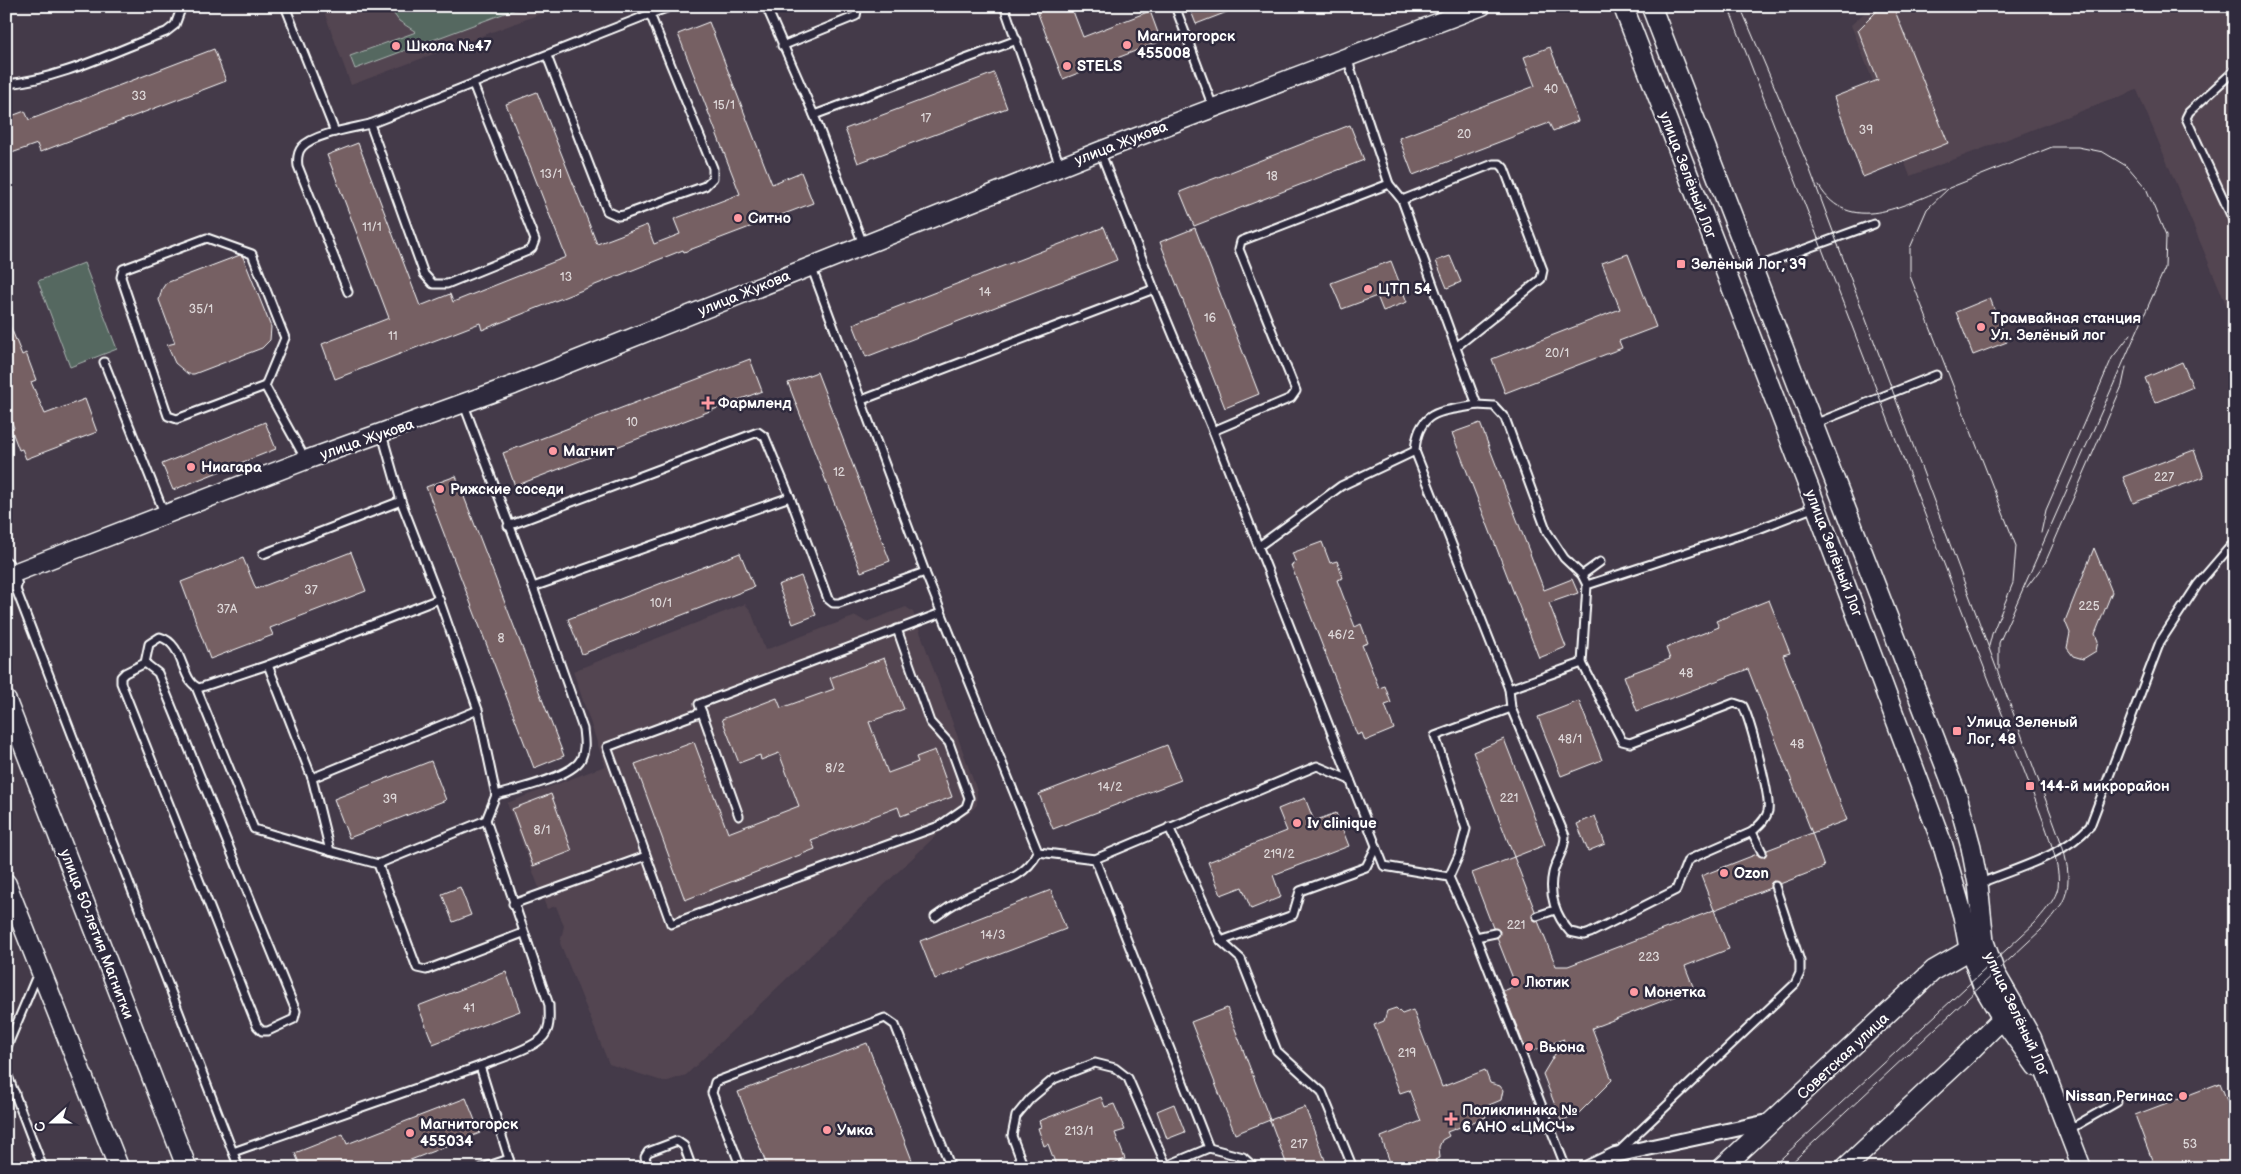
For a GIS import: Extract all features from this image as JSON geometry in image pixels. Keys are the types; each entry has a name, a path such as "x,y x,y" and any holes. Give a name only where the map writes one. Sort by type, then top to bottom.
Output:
{"main road":[{"name":"улица Зелёный Лог","path":"1623,6 1816,506 1943,846 1961,908 1976,945 1995,973 2007,1012"},
{"name":"улица Зелёный Лог","path":"1652,6 1957,796 1971,847 1978,884 1976,945"},
{"name":"улица 50-летия Магнитки","path":"6,700 187,1168"},
{"path":"6,882 119,1168"},
{"name":"Советская улица","path":"1722,1168 1934,970 1976,945"},
{"path":"1845,1168 1966,1054 2007,1012"}],"street":[{"name":"улица Жукова","path":"9,575 306,460 464,404 1100,151 1482,6"},
{"name":"улица Зелёный Лог","path":"2007,1012 2053,1092 2082,1168"},
{"path":"1588,1168 1615,1155 1773,1121"}],"lane":[{"path":"6,84 21,83 66,70 166,32 175,26 182,6"},
{"path":"285,6 335,132"},
{"path":"348,292 297,159 302,147 308,142 335,132 370,124 672,6"},
{"path":"766,6 814,115 863,245"},
{"path":"782,46 856,16 859,10 858,6"},
{"path":"1004,6 1018,40 1060,167"},
{"path":"1175,6 1213,107"},
{"path":"547,56 606,211 618,216 624,215 705,186 713,178 713,168 650,14"},
{"path":"814,115 1018,40"},
{"path":"1347,57 1389,184 1402,200 1478,405"},
{"path":"2235,70 2189,112 2186,118 2235,224"},
{"path":"370,124 424,274 434,284 447,284 528,251 532,248 535,240 473,84"},
{"path":"1100,151 1259,546 1384,866 1448,877"},
{"path":"1402,200 1493,164 1500,164 1504,168 1543,270 1541,278 1456,347"},
{"path":"1213,431 1291,398 1295,394 1295,388 1239,249 1239,243 1243,239 1389,184"},
{"path":"1753,269 1874,224"},
{"path":"207,238 252,254 285,338 265,386 177,419 168,416 121,277 123,269 207,238"},
{"path":"811,266 925,572 1038,852"},
{"path":"862,400 1154,289"},
{"path":"104,362 165,515"},
{"path":"1813,424 1936,375"},
{"path":"265,386 306,460"},
{"path":"464,404 508,526 533,587 583,729 585,745 581,760 574,768 527,787 496,795"},
{"path":"1478,405 1494,406 1505,418 1547,532 1564,558 1582,575 1587,585 1582,663 1620,739 1624,743 1630,743 1734,703 1743,706 1767,794 1768,809 1763,822 1752,832 1690,859 1686,864 1676,890 1590,933 1584,935 1570,932 1555,910 1551,890 1553,873 1565,846 1565,836 1512,708 1509,688 1415,451 1416,435 1421,424 1427,418 1478,405"},
{"path":"508,526 758,432 766,437 828,599 832,603 839,603 925,572"},
{"path":"233,1152 480,1066 538,1042 545,1035 550,1022 549,1005 513,904 486,820 496,795 478,710 439,598 401,501 382,434"},
{"path":"1259,546 1341,486 1415,451"},
{"path":"533,587 790,497"},
{"path":"263,554 401,501"},
{"path":"1587,585 1761,528 1816,506"},
{"path":"1978,884 2054,853 2077,840 2090,826 2160,642 2198,584 2235,541"},
{"path":"1582,575 1600,562"},
{"path":"9,575 239,1168"},
{"path":"196,687 202,688 268,665 439,598"},
{"path":"739,816 699,704 942,613"},
{"path":"702,712 607,747 671,924 939,826 966,807 969,798 949,743 930,722 897,629"},
{"path":"145,663 149,644 160,637 166,639 175,648 196,687 254,829 378,864 486,820"},
{"path":"145,663 158,673 296,1011 294,1019 268,1031 262,1030 258,1026 121,683 122,675 145,663"},
{"path":"1509,688 1582,663"},
{"path":"268,665 312,778 330,851"},
{"path":"1448,877 1459,855 1466,829 1435,736 1512,708"},
{"path":"312,778 478,710"},
{"path":"1038,852 1095,859 1317,766 1350,780"},
{"path":"1169,827 1221,941 1241,959 1277,1051 1322,1092 1353,1168"},
{"path":"1752,832 1762,852"},
{"path":"1221,941 1293,915 1300,891 1366,867 1376,848"},
{"path":"935,917 961,899 1023,873 1032,863 1038,852"},
{"path":"513,904 646,856"},
{"path":"1095,859 1210,1148"},
{"path":"378,864 415,965 419,970 426,970 523,933"},
{"path":"1448,877 1476,937 1566,1168"},
{"path":"1615,1155 1795,984 1800,973 1800,961 1775,886"},
{"path":"1537,916 1555,910"},
{"path":"1476,937 1495,933"},
{"path":"6,1049 40,968"},
{"path":"741,1168 712,1094 715,1082 885,1018 895,1025 951,1168"},
{"path":"1024,1168 1012,1136 1016,1116 1030,1099 1054,1079 1095,1063 1115,1068 1128,1078 1163,1167 1210,1148 1244,1157 1255,1168"},
{"path":"480,1066 512,1168"},
{"path":"6,1071 43,1168"},
{"path":"6,1096 15,1093"},
{"path":"2068,1130 2117,1102"},
{"path":"648,1168 645,1157 648,1152 677,1141 684,1146 692,1168"},
{"path":"482,1168 509,1159"}],"shaded area":[{"name":"Школа №47","path":"322,6 561,6 351,85"},
{"path":"1872,6 2235,6 2235,326 2137,90 1910,176 1851,25"},
{"path":"745,604 751,611 765,650 856,616 866,622 906,607 913,612 977,791 977,805 967,815 951,821 686,1075 665,1082 609,1064 560,943 564,926 556,906 547,909 507,803 605,766 573,671"}],"green space":[{"path":"388,6 524,6 355,69 350,56 416,32 399,21"},
{"path":"84,263 117,349 70,367 38,281"}],"building":[{"path":"1035,6 1071,6 1083,37 1150,11 1161,41 1063,79"},
{"path":"1189,6 1240,6 1240,7 1196,24"},
{"path":"1882,6 1893,6 1948,143 1863,177 1834,97 1878,80 1858,30"},
{"path":"709,22 772,184 801,172 813,203 684,252 683,250 482,330 480,323 335,379 322,344 389,318 327,155 358,143 420,306 450,294 453,302 566,257 506,104 537,92 597,244 647,225 654,244 680,234 674,219 740,194 678,34"},
{"path":"1550,47 1578,121 1553,131 1549,123 1413,175 1399,138 1535,86 1524,57"},
{"path":"214,49 226,81 40,152 37,144 6,155 6,118 25,111 29,120"},
{"path":"994,73 1007,108 858,163 845,129"},
{"path":"1350,125 1364,160 1194,226 1180,192"},
{"path":"1104,227 1117,260 866,357 853,324"},
{"path":"1195,228 1259,394 1225,408 1160,242"},
{"path":"1628,254 1656,327 1619,341 1622,348 1505,393 1492,359 1620,309 1602,263"},
{"path":"240,255 243,257 271,327 270,340 262,348 194,374 188,374 175,363 167,345 175,343 159,300 162,289 166,283"},
{"path":"1450,256 1461,282 1447,288 1436,261"},
{"name":"ЦТП 54","path":"1391,261 1407,302 1383,311 1377,296 1342,309 1331,283"},
{"name":"Трамвайная станция Ул. Зелёный лог","path":"1990,298 2007,342 1973,355 1956,312"},
{"path":"7,318 22,355 26,353 36,380 31,382 45,414 85,399 97,432 26,459 22,449 19,450 11,429 14,428 6,406"},
{"path":"750,359 762,391 515,486 503,453"},
{"path":"2182,362 2193,387 2155,403 2145,378"},
{"path":"817,372 890,561 861,572 788,383"},
{"path":"265,422 276,449 173,490 162,464"},
{"path":"1480,423 1544,590 1572,579 1578,593 1549,603 1566,647 1539,658 1452,433"},
{"path":"2194,450 2204,477 2133,503 2123,477"},
{"path":"456,476 564,756 534,768 426,487"},
{"path":"1322,542 1330,563 1337,561 1343,578 1337,580 1355,627 1361,624 1368,643 1362,645 1379,688 1385,686 1391,703 1385,705 1394,729 1365,741 1362,733 1357,735 1291,565 1296,563 1292,553"},
{"path":"2094,548 2112,592 2095,634 2098,641 2096,651 2083,659 2073,656 2067,648 2070,633 2065,621"},
{"path":"351,552 366,591 270,628 273,635 210,659 181,582 243,558 256,589"},
{"path":"740,553 754,587 582,654 568,619"},
{"path":"801,576 816,615 793,624 778,585"},
{"path":"1769,600 1790,653 1783,655 1847,820 1812,833 1748,669 1637,711 1624,676 1670,659 1666,648 1719,627 1716,621"},
{"path":"884,658 904,709 869,722 888,773 918,762 916,757 935,750 952,797 901,816 898,807 811,840 815,849 685,900 635,764 694,742 728,833 799,806 779,753 761,760 760,755 739,763 722,719 777,698 781,708 834,689 830,678"},
{"path":"1579,701 1602,760 1561,776 1538,717"},
{"path":"1504,739 1545,845 1514,857 1473,752"},
{"path":"1167,745 1181,780 1053,829 1039,794"},
{"path":"431,761 446,800 349,838 334,799"},
{"path":"551,794 572,851 533,866 512,809"},
{"path":"1305,798 1314,821 1336,813 1349,846 1273,875 1281,897 1251,909 1242,887 1221,895 1208,862 1287,831 1278,809"},
{"path":"1595,816 1605,844 1588,851 1577,824"},
{"path":"1812,833 1824,867 1780,884 1773,881 1770,888 1714,910 1701,876 1757,854 1764,857 1767,850"},
{"path":"1514,857 1535,911 1532,918 1538,921 1556,966 1568,966 1714,910 1729,949 1685,966 1694,989 1592,1028 1612,1080 1579,1113 1561,1121 1543,1074 1564,1039 1527,1053 1503,991 1516,986 1497,938 1500,931 1493,928 1472,873"},
{"path":"460,887 471,915 453,922 442,894"},
{"path":"1051,890 1066,929 935,979 920,941"},
{"path":"506,972 520,1011 433,1044 418,1006"},
{"path":"1227,1008 1270,1120 1235,1134 1191,1022"},
{"name":"Поликлиника № 6 АНО «ЦМСЧ»","path":"1396,1008 1402,1014 1413,1010 1442,1087 1485,1070 1490,1083 1500,1086 1503,1090 1501,1100 1482,1108 1486,1117 1447,1132 1449,1136 1442,1140 1439,1147 1440,1158 1435,1160 1439,1168 1392,1168 1381,1137 1421,1121 1409,1090 1400,1093 1374,1025 1384,1021 1387,1011"},
{"name":"Умка","path":"867,1043 915,1168 768,1168 738,1092"},
{"path":"2220,1083 2235,1121 2235,1168 2155,1168 2135,1115"},
{"path":"1101,1097 1105,1107 1114,1104 1125,1130 1115,1133 1125,1159 1104,1168 1057,1168 1048,1144 1044,1146 1038,1128 1041,1127 1039,1121"},
{"path":"466,1098 480,1133 390,1168 301,1168 295,1153 343,1134 347,1144"},
{"path":"1174,1104 1185,1132 1167,1139 1157,1111"},
{"path":"1305,1107 1328,1168 1288,1168 1270,1120"}],"tram line":[{"path":"1728,6 2044,823 2054,854 2058,881 2057,891 2053,900 2035,923 1771,1168"},
{"path":"1740,6 1810,170 2051,814 2063,849 2068,874 2068,886 2065,897 2057,911 2042,929 1786,1168"},
{"path":"1989,646 2013,583 2016,546 1910,276 1910,248 1927,209 1949,188 2052,147 2078,147 2103,152 2128,167 2146,188 2166,236 2165,268 1999,643 1999,669"},
{"path":"1819,186 1831,201 1845,210 1861,213 1894,208 1944,189"},
{"path":"2041,533 2046,510 2112,358 2131,334"},
{"path":"2027,587 2045,563 2122,386 2126,367"}],"place":[{"name":"Магнитогорск 455008","path":"1127,45"},
{"name":"Школа №47","path":"396,46"},
{"name":"STELS","path":"1067,66"},
{"name":"Ситно","path":"738,218"},
{"name":"Зелёный Лог, 39","path":"1681,264"},
{"name":"ЦТП 54","path":"1368,289"},
{"name":"Трамвайная станция Ул. Зелёный лог","path":"1981,327"},
{"name":"Фармленд","path":"708,403"},
{"name":"Магнит","path":"553,451"},
{"name":"Ниагара","path":"191,467"},
{"name":"Рижские соседи","path":"440,489"},
{"name":"Улица Зеленый Лог, 48","path":"1957,731"},
{"name":"144-й микрорайон","path":"2030,786"},
{"name":"Iv clinique","path":"1297,823"},
{"name":"Ozon","path":"1724,873"},
{"name":"Лютик","path":"1515,982"},
{"name":"Монетка","path":"1634,992"},
{"name":"Вьюна","path":"1529,1047"},
{"name":"Nissan Регинас","path":"2183,1096"},
{"name":"Поликлиника № 6 АНО «ЦМСЧ»","path":"1451,1119"},
{"name":"Умка","path":"827,1130"},
{"name":"Магнитогорск 455034","path":"410,1133"}]}
